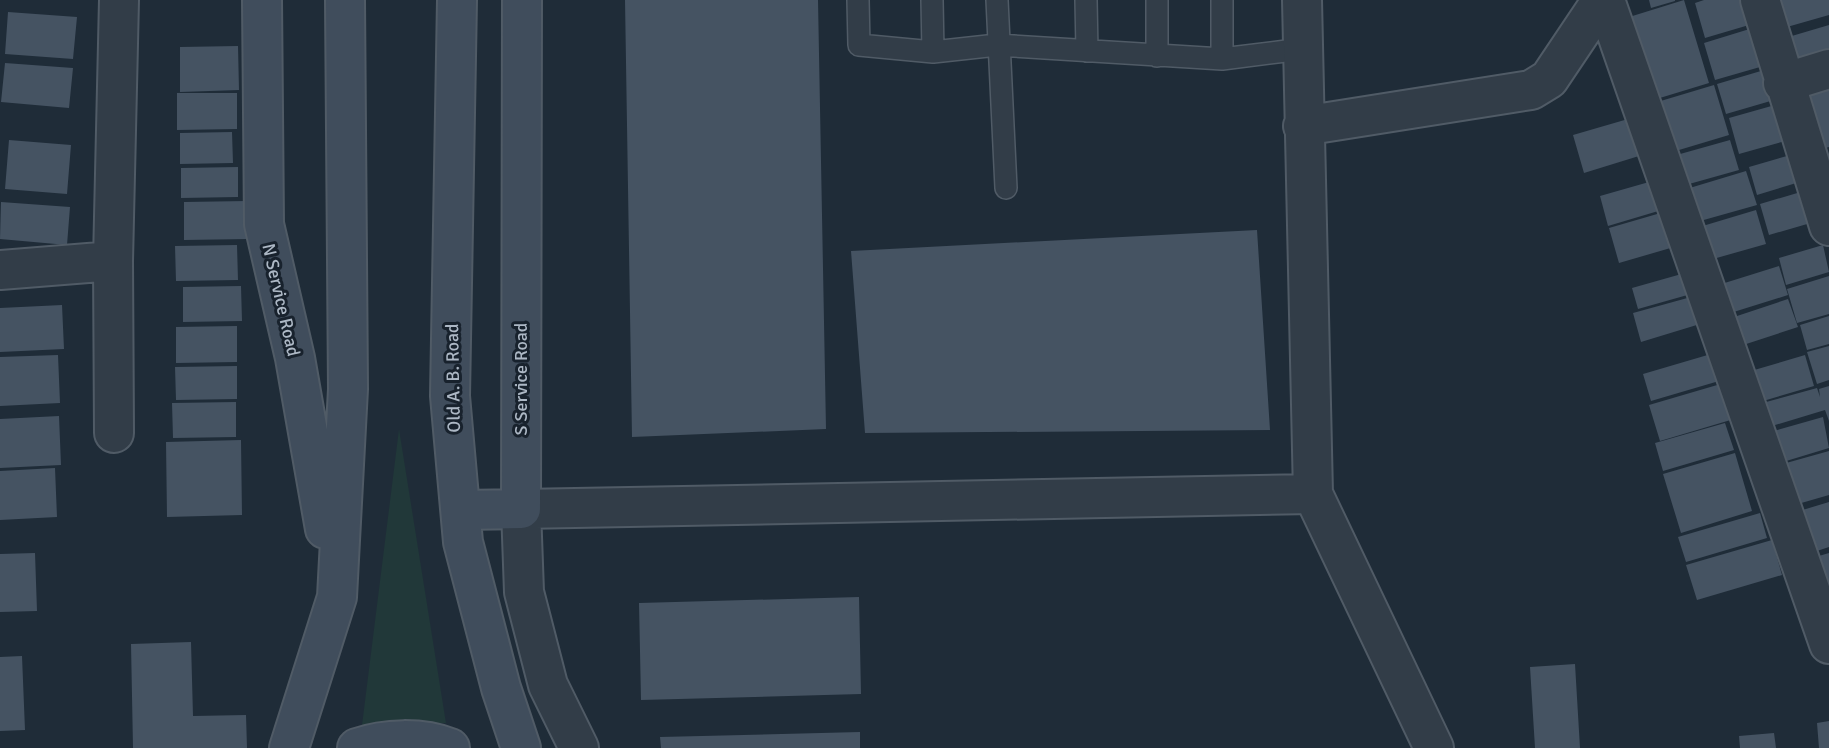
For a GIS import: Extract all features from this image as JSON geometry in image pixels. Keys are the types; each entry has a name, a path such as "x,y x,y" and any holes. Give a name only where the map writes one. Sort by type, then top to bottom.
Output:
{"main road":[{"name":"N Service Road","path":"262,0 264,224 295,358 337,597"},
{"path":"289,748 337,597 348,389 345,0"},
{"name":"Old A. B. Road","path":"457,0 450,396 463,542 500,688 521,748"},
{"name":"S Service Road","path":"520,509 522,0"},
{"path":"461,509 520,509"},
{"path":"357,748 377,741 434,742 450,748"}],"street":[{"path":"114,433 113,261 119,0"},
{"path":"1302,0 1313,494 1434,748"},
{"path":"1303,126 1531,90 1549,79 1603,0"},
{"path":"1603,0 1829,645"},
{"path":"1760,0 1829,226"},
{"path":"1783,82 1829,69"},
{"path":"0,270 113,261"},
{"path":"520,509 1313,494"},
{"name":"S Service Road","path":"520,509 524,592 548,685 579,748"}],"lane":[{"path":"858,0 859,45 933,52 997,45 1222,59 1302,49"},
{"path":"932,0 933,52"},
{"path":"997,0 997,45 1006,188"},
{"path":"1086,0 1087,51"},
{"path":"1157,0 1157,56"},
{"path":"1222,0 1222,59"}],"green space":[{"path":"399,429 446,723 362,725"}],"building":[{"path":"625,0 818,0 826,429 632,437"},
{"path":"1649,0 1675,0 1675,1 1651,8"},
{"path":"1684,0 1709,83 1650,101 1626,18"},
{"path":"1704,0 1742,0 1749,25 1705,38 1695,3"},
{"path":"1779,0 1829,0 1829,15 1787,27"},
{"path":"8,12 77,17 73,59 5,54"},
{"path":"1829,25 1829,57 1793,67 1785,38"},
{"path":"1756,27 1767,65 1715,80 1704,43"},
{"path":"238,46 239,90 180,92 180,47"},
{"path":"5,63 73,68 69,108 1,102"},
{"path":"1771,68 1781,98 1726,114 1717,84"},
{"path":"1714,85 1729,135 1669,153 1654,103"},
{"path":"1829,87 1829,147 1816,151 1799,96"},
{"path":"177,93 237,93 237,129 177,130"},
{"path":"1775,105 1785,141 1739,154 1729,118"},
{"path":"1628,119 1639,156 1584,173 1573,135"},
{"path":"232,132 233,163 180,164 180,133"},
{"path":"9,140 71,145 67,194 5,189"},
{"path":"1730,140 1739,170 1682,186 1673,156"},
{"path":"1794,154 1803,181 1757,195 1749,167"},
{"path":"238,167 238,197 181,198 181,168"},
{"path":"1746,171 1757,205 1693,223 1683,190"},
{"path":"1656,180 1665,209 1608,226 1600,196"},
{"path":"1804,191 1814,222 1769,235 1760,204"},
{"path":"247,201 248,239 184,240 184,202"},
{"path":"1,202 70,207 67,245 0,239"},
{"path":"1756,210 1766,244 1706,261 1696,228"},
{"path":"1664,212 1674,247 1619,263 1609,228"},
{"path":"1257,230 1270,430 865,433 851,251"},
{"path":"237,245 238,280 176,281 175,246"},
{"path":"1823,245 1829,272 1786,285 1779,258"},
{"path":"1779,266 1788,295 1724,315 1715,286"},
{"path":"1685,273 1691,294 1638,309 1632,288"},
{"path":"1829,276 1829,314 1797,323 1787,289"},
{"path":"241,286 242,321 183,322 183,287"},
{"path":"1691,297 1700,324 1641,342 1633,313"},
{"path":"1788,299 1798,327 1737,347 1728,319"},
{"path":"62,305 64,349 0,352 0,308"},
{"path":"1829,316 1829,344 1807,350 1800,325"},
{"path":"237,326 237,362 176,363 176,327"},
{"path":"1829,346 1829,380 1817,384 1807,352"},
{"path":"1711,354 1719,381 1651,401 1643,374"},
{"path":"58,355 60,403 0,406 0,357"},
{"path":"1805,355 1814,386 1753,404 1744,373"},
{"path":"237,366 237,399 176,400 175,367"},
{"path":"1724,383 1734,419 1660,441 1649,405"},
{"path":"1829,386 1829,421 1825,410 1762,429 1755,405 1817,388 1820,397 1819,389"},
{"path":"236,402 236,437 173,438 172,403"},
{"path":"59,416 61,465 0,468 0,419"},
{"path":"1823,417 1829,448 1776,464 1767,433"},
{"path":"1725,423 1734,450 1663,471 1655,443"},
{"path":"241,440 242,515 167,517 166,442"},
{"path":"1829,451 1829,495 1791,506 1779,465"},
{"path":"1735,453 1752,511 1681,533 1663,474"},
{"path":"55,468 57,517 0,520 0,471"},
{"path":"1829,502 1829,547 1808,554 1796,512"},
{"path":"1760,513 1767,538 1686,562 1678,537"},
{"path":"1772,540 1782,575 1697,600 1686,565"},
{"path":"35,553 37,611 0,612 0,554"},
{"path":"1829,553 1829,592 1812,558"},
{"path":"859,597 861,694 641,700 639,603"},
{"path":"191,642 193,716 246,715 247,748 133,748 131,644"},
{"path":"22,656 25,730 0,731 0,657"},
{"path":"1575,664 1580,748 1535,748 1530,667"},
{"path":"1829,721 1829,748 1819,748 1817,723"},
{"path":"860,732 860,748 661,748 660,737"},
{"path":"1774,733 1776,748 1740,748 1739,736"}]}
